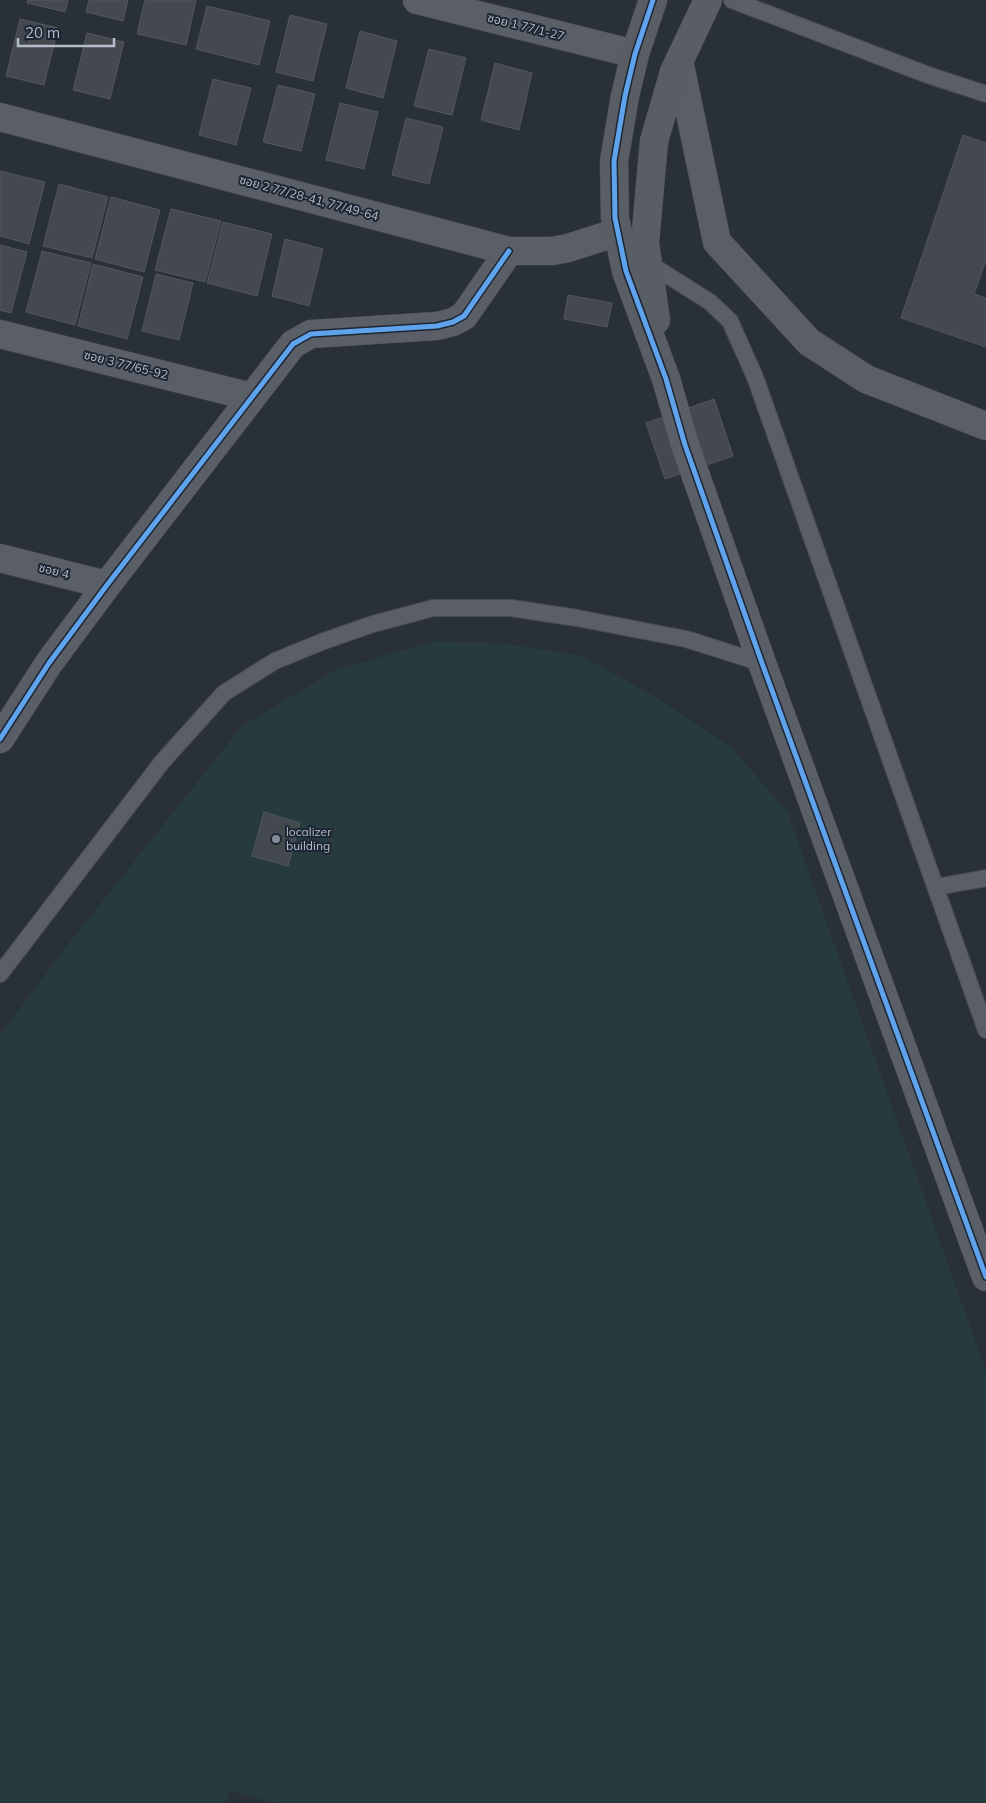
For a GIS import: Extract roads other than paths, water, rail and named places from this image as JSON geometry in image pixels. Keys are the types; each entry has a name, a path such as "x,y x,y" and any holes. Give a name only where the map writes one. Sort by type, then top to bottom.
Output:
{"street":[{"name":"ซอย 1 77/1-27","path":"417,0 635,54"},
{"path":"653,0 635,54 625,96 614,160 615,218 626,271 666,380 685,444 762,663 983,1262"},
{"path":"666,380 645,243 654,141 674,72 708,0"},
{"path":"679,61 717,242 809,342 866,378 986,426"},
{"name":"ซอย 2 77/28-41, 77/49-64","path":"0,117 509,251 552,251 568,248 618,232"},
{"path":"0,739 49,663 107,585 294,344 311,334 437,326 452,322 464,316 509,251"},
{"name":"ซอย 3 77/65-92","path":"0,334 252,397"},
{"name":"ซอย 4","path":"0,558 107,585"}],"lane":[{"path":"732,0 928,75 986,94"},
{"path":"648,263 710,302 730,321 755,377 986,1030"},
{"path":"0,974 162,762 224,692 275,661 324,641 373,624 433,608 511,608 577,618 686,639 762,663"},
{"path":"936,887 986,878"}],"place":[{"name":"localizer building","path":"276,839"}]}
